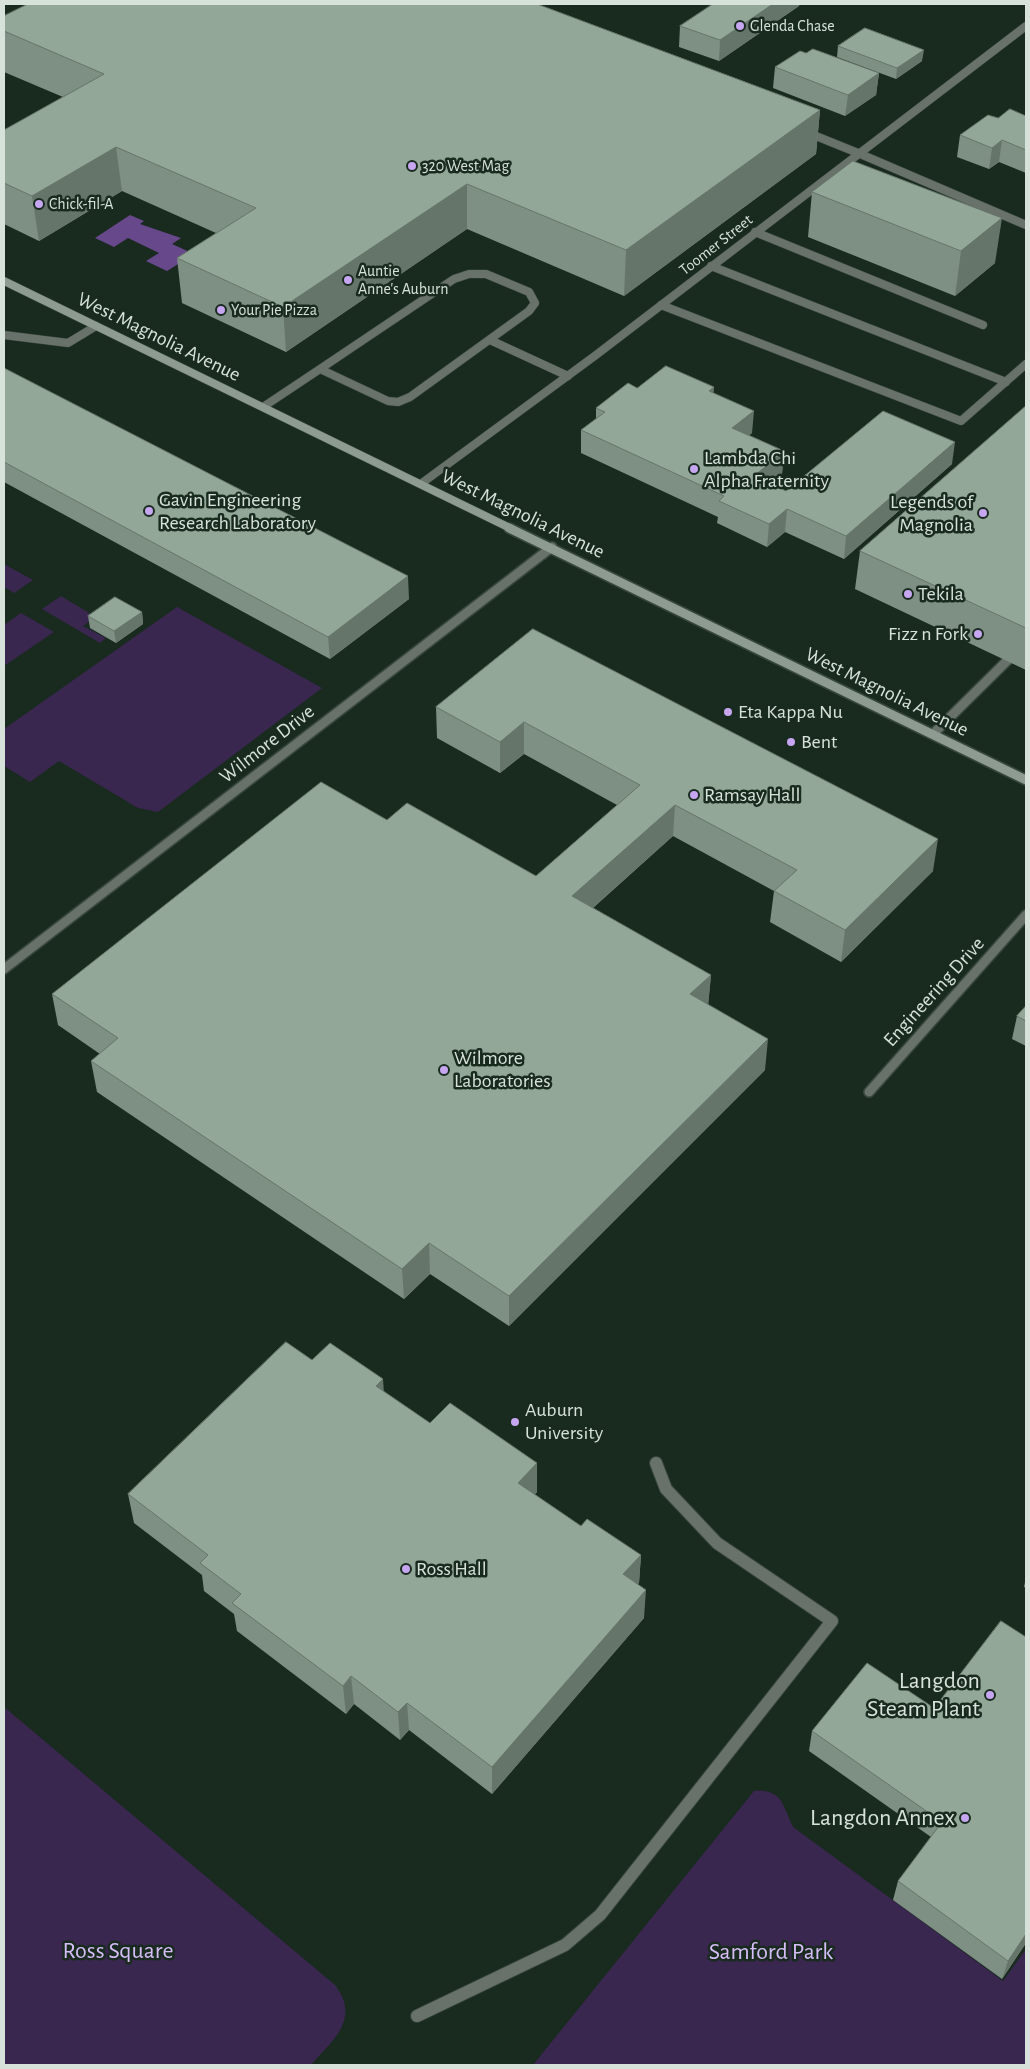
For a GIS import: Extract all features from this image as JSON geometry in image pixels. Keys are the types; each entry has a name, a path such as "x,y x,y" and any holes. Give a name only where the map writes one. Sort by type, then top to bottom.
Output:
{"street":[{"name":"Toomer Street","path":"422,483 568,376 1026,26"},
{"path":"794,127 1026,225"},
{"path":"755,232 983,325"},
{"path":"711,266 1006,382"},
{"path":"263,407 454,279 469,274 486,274 529,292 535,302 529,311 490,340 410,397 398,402 388,401 320,369"},
{"name":"West Magnolia Avenue","path":"4,281 422,483 1026,780"},
{"path":"661,305 962,421 1026,364"},
{"path":"4,335 68,344 96,326"},
{"path":"490,340 568,376"},
{"name":"Wilmore Drive","path":"4,968 552,547"},
{"path":"933,734 1026,642"},
{"name":"Engineering Drive","path":"868,1092 1026,916"},
{"path":"417,2016 565,1945 600,1915 832,1621 717,1543 666,1489 656,1463"}],"green space":[{"path":"4,564 33,580 14,593 4,587"},
{"path":"61,596 96,617 83,626 106,638 100,643 42,609"},
{"path":"177,607 322,688 158,812 138,808 59,761 30,782 4,766 4,729"},
{"path":"21,613 54,632 4,666 4,625"},
{"name":"Ross Square","path":"4,1707 335,1985 342,1997 345,2019 335,2038 311,2065 4,2065"},
{"name":"Samford Park","path":"754,1791 771,1792 784,1806 793,1827 1003,1981 1026,1949 1026,2065 533,2065"}],"shaded area":[{"path":"130,215 144,221 140,224 181,238 172,244 194,254 167,271 146,261 159,253 128,238 114,247 95,238"}],"building":[{"name":"320 West Mag","path":"28,4 537,4 820,110 626,250 467,184 283,307 177,258 256,208 116,147 32,196 4,183 4,130 104,74 4,31 4,16"},
{"path":"713,4 773,4 720,40 680,26"},
{"path":"865,28 924,50 897,68 838,46"},
{"path":"813,49 879,73 848,95 775,67 800,51 806,53"},
{"path":"1010,109 1026,116 1026,150 1002,140 992,148 960,135 988,115 998,118"},
{"path":"853,161 1002,218 961,251 812,192"},
{"name":"Lambda Chi Alpha Fraternity","path":"666,366 714,387 709,391 754,411 732,428 784,451 754,476 786,491 883,411 955,442 846,536 787,509 769,524 719,501 724,496 581,430 605,412 596,408 628,383 637,388"},
{"name":"Gavin Engineering Research Laboratory","path":"4,368 408,576 328,637 4,462"},
{"name":"Legends of Magnolia","path":"1026,406 1026,628 860,551"},
{"path":"115,597 142,612 114,631 88,616"},
{"name":"Wilmore Laboratories","path":"533,629 938,839 845,930 774,891 797,870 675,805 572,896 711,975 690,994 768,1039 509,1296 429,1243 402,1269 91,1061 118,1038 52,994 321,782 387,820 407,803 536,876 640,785 524,722 500,742 436,707"},
{"path":"1026,1006 1026,1021 1017,1016"},
{"name":"Ross Hall","path":"286,1342 312,1360 330,1343 383,1379 376,1386 430,1423 450,1403 537,1463 518,1483 581,1526 587,1519 641,1555 623,1574 646,1590 492,1767 407,1703 398,1712 351,1676 343,1686 232,1603 241,1594 200,1563 208,1555 128,1494"},
{"name":"Langdon Annex","path":"1001,1621 1026,1637 1026,1934 1008,1961 898,1881 942,1822 812,1731 867,1663 934,1708"}],"place":[{"name":"Glenda Chase","path":"740,26"},
{"name":"320 West Mag","path":"412,166"},
{"name":"Chick-fil-A","path":"39,204"},
{"name":"Auntie Anne's Auburn","path":"348,280"},
{"name":"Your Pie Pizza","path":"221,310"},
{"name":"Lambda Chi Alpha Fraternity","path":"694,469"},
{"name":"Gavin Engineering Research Laboratory","path":"149,511"},
{"name":"Legends of Magnolia","path":"983,513"},
{"name":"Tekila","path":"908,594"},
{"name":"Fizz n Fork","path":"978,634"},
{"name":"Eta Kappa Nu","path":"728,712"},
{"name":"Bent","path":"791,742"},
{"name":"Ramsay Hall","path":"694,795"},
{"name":"Wilmore Laboratories","path":"444,1070"},
{"name":"Auburn University","path":"515,1422"},
{"name":"Ross Hall","path":"406,1569"},
{"name":"Langdon Steam Plant","path":"990,1695"},
{"name":"Langdon Annex","path":"965,1818"}]}
